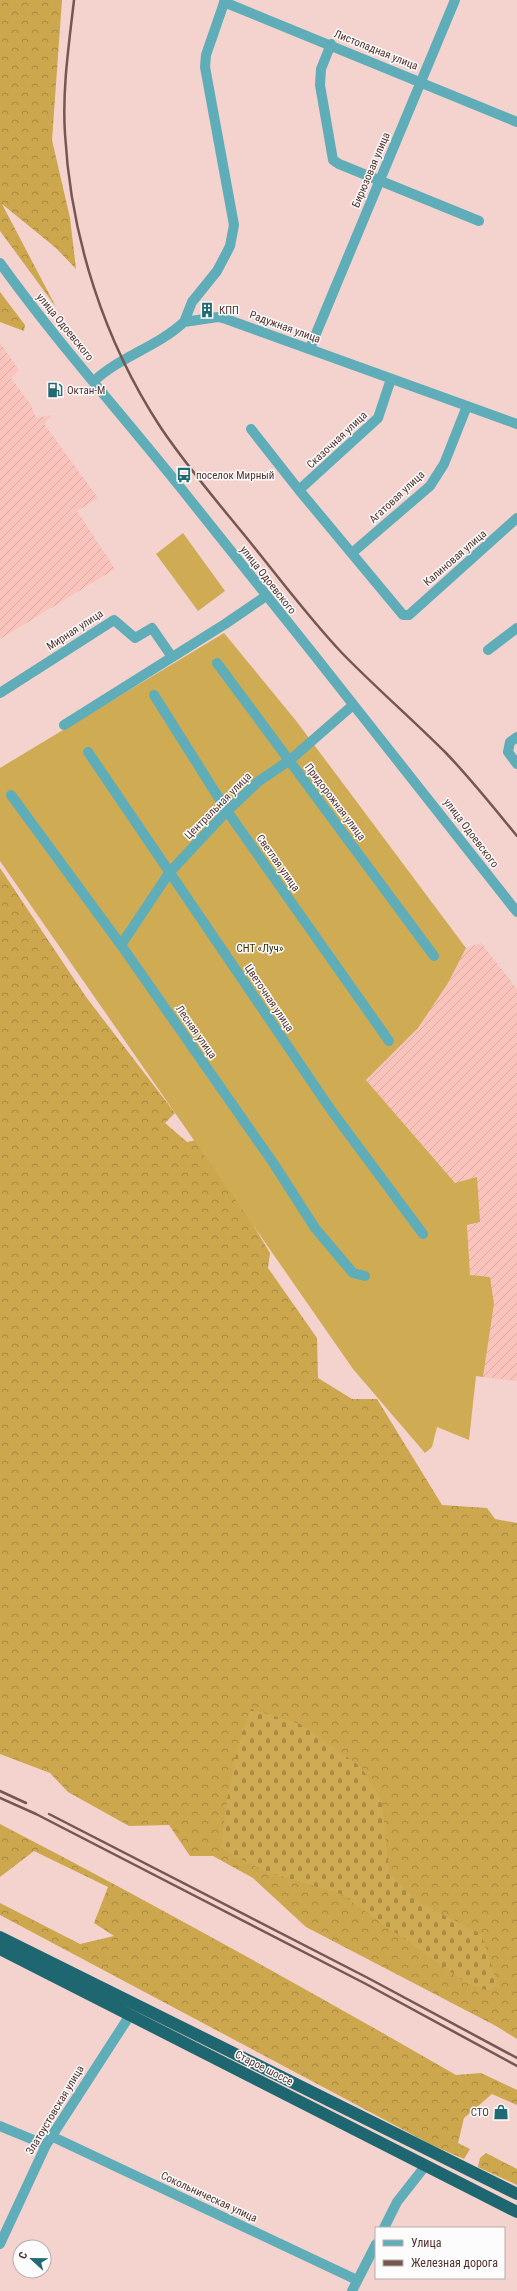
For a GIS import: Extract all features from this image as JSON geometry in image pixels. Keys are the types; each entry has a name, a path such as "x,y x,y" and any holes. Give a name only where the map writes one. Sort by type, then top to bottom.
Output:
{"highway":[{"name":"Старое шоссе","path":"0,1936 517,2194"},
{"name":"Старое шоссе","path":"0,1949 517,2212"}],"street":[{"name":"Бирюзовая улица","path":"310,348 455,0"},
{"name":"Листопадная улица","path":"224,1 421,81 517,122"},
{"path":"94,381 106,370 122,360 169,336 184,322 192,302 217,271 230,246 234,225 205,67 206,55 216,20 224,1"},
{"path":"331,44 321,69 320,85 333,160 339,164 479,221"},
{"name":"улица Одоевского","path":"0,263 51,330 94,381 422,789 517,912"},
{"name":"Радужная улица","path":"184,322 218,317 310,348 392,380 517,424"},
{"name":"Сказочная улица","path":"299,490 378,418 392,380"},
{"name":"Агатовая улица","path":"352,553 430,486 444,464 467,406"},
{"path":"251,429 299,490 352,553"},
{"name":"Калиновая улица","path":"352,553 403,614 409,615 517,518"},
{"path":"64,725 266,596"},
{"name":"Мирная улица","path":"0,693 114,620 135,638 152,628 172,657"},
{"path":"488,650 517,628"},
{"name":"Придорожная улица","path":"217,663 434,956"},
{"name":"Светлая улица","path":"154,695 227,811 389,1041"},
{"name":"Центральная улица","path":"120,945 169,873 227,811 259,781 290,760 353,705"},
{"path":"514,740 508,752 517,764"},
{"name":"Цветочная улица","path":"88,752 331,1110 423,1234"},
{"name":"Лесная улица","path":"12,795 120,945 274,1164 316,1228 353,1273 365,1276"},
{"name":"Златоустовская улица","path":"0,2244 51,2136 130,2015"},
{"path":"0,2126 46,2145"},
{"name":"Сокольническая улица","path":"51,2136 357,2280"},
{"path":"385,2227 398,2202 426,2165"},
{"path":"352,2291 375,2246"}],"shaded area":[{"path":"0,343 19,370 11,378 31,405 36,418 52,415 44,424 98,498 77,511 115,569 0,639"},
{"path":"481,943 517,989 517,1381 483,1377 494,1304 470,1275 467,1224 477,1178 455,1183 366,1080 418,1028 448,983 466,948"}],"green space":[{"path":"0,0 62,0 52,140 70,218 76,269 56,248 2,204 56,307 0,231"},
{"path":"0,292 25,325 24,331 0,322"},
{"path":"183,533 225,591 198,611 156,554"},
{"name":"СНТ «Луч»","path":"224,633 297,722 466,948 448,983 418,1028 366,1080 455,1183 477,1177 480,1222 467,1225 470,1275 490,1277 494,1304 483,1377 476,1376 469,1440 437,1427 432,1447 425,1453 353,1369 0,861 0,768"},
{"path":"0,868 86,997 175,1113 165,1123 187,1142 201,1139 270,1253 268,1268 317,1338 318,1378 352,1399 377,1399 442,1505 487,1508 495,1519 517,1523 517,2039 496,2026 306,1927 253,1878 213,1856 190,1856 169,1825 129,1826 68,1792 50,1773 0,1754"},
{"path":"251,1709 300,1724 361,1767 382,1801 389,1874 418,1902 481,1934 498,1986 488,1991 465,1982 341,1894 264,1871 221,1848 231,1777 239,1743"},
{"path":"0,1824 229,1947 456,2075 481,2073 517,2090 517,2105 492,2094 464,2118 458,2143 470,2149 464,2159 432,2145 0,1915 0,1903 80,1944 114,1936 94,1923 108,1887 34,1851 0,1877"},
{"path":"486,2153 517,2169 517,2185 478,2167 480,2158"}],"railway":[{"path":"74,0 66,67 64,117 69,173 75,212 83,250 107,324 141,395 161,428 204,486 318,626 355,666 446,753 517,836"},
{"path":"0,1791 26,1803"},
{"path":"0,1798 36,1814 366,1984 517,2066"},
{"path":"49,1814 368,1978 517,2058"}],"place":[{"name":"КПП","path":"207,310"},
{"name":"Октан-М","path":"55,390"},
{"name":"поселок Мирный","path":"184,475"},
{"name":"СТО","path":"501,2112"}]}
